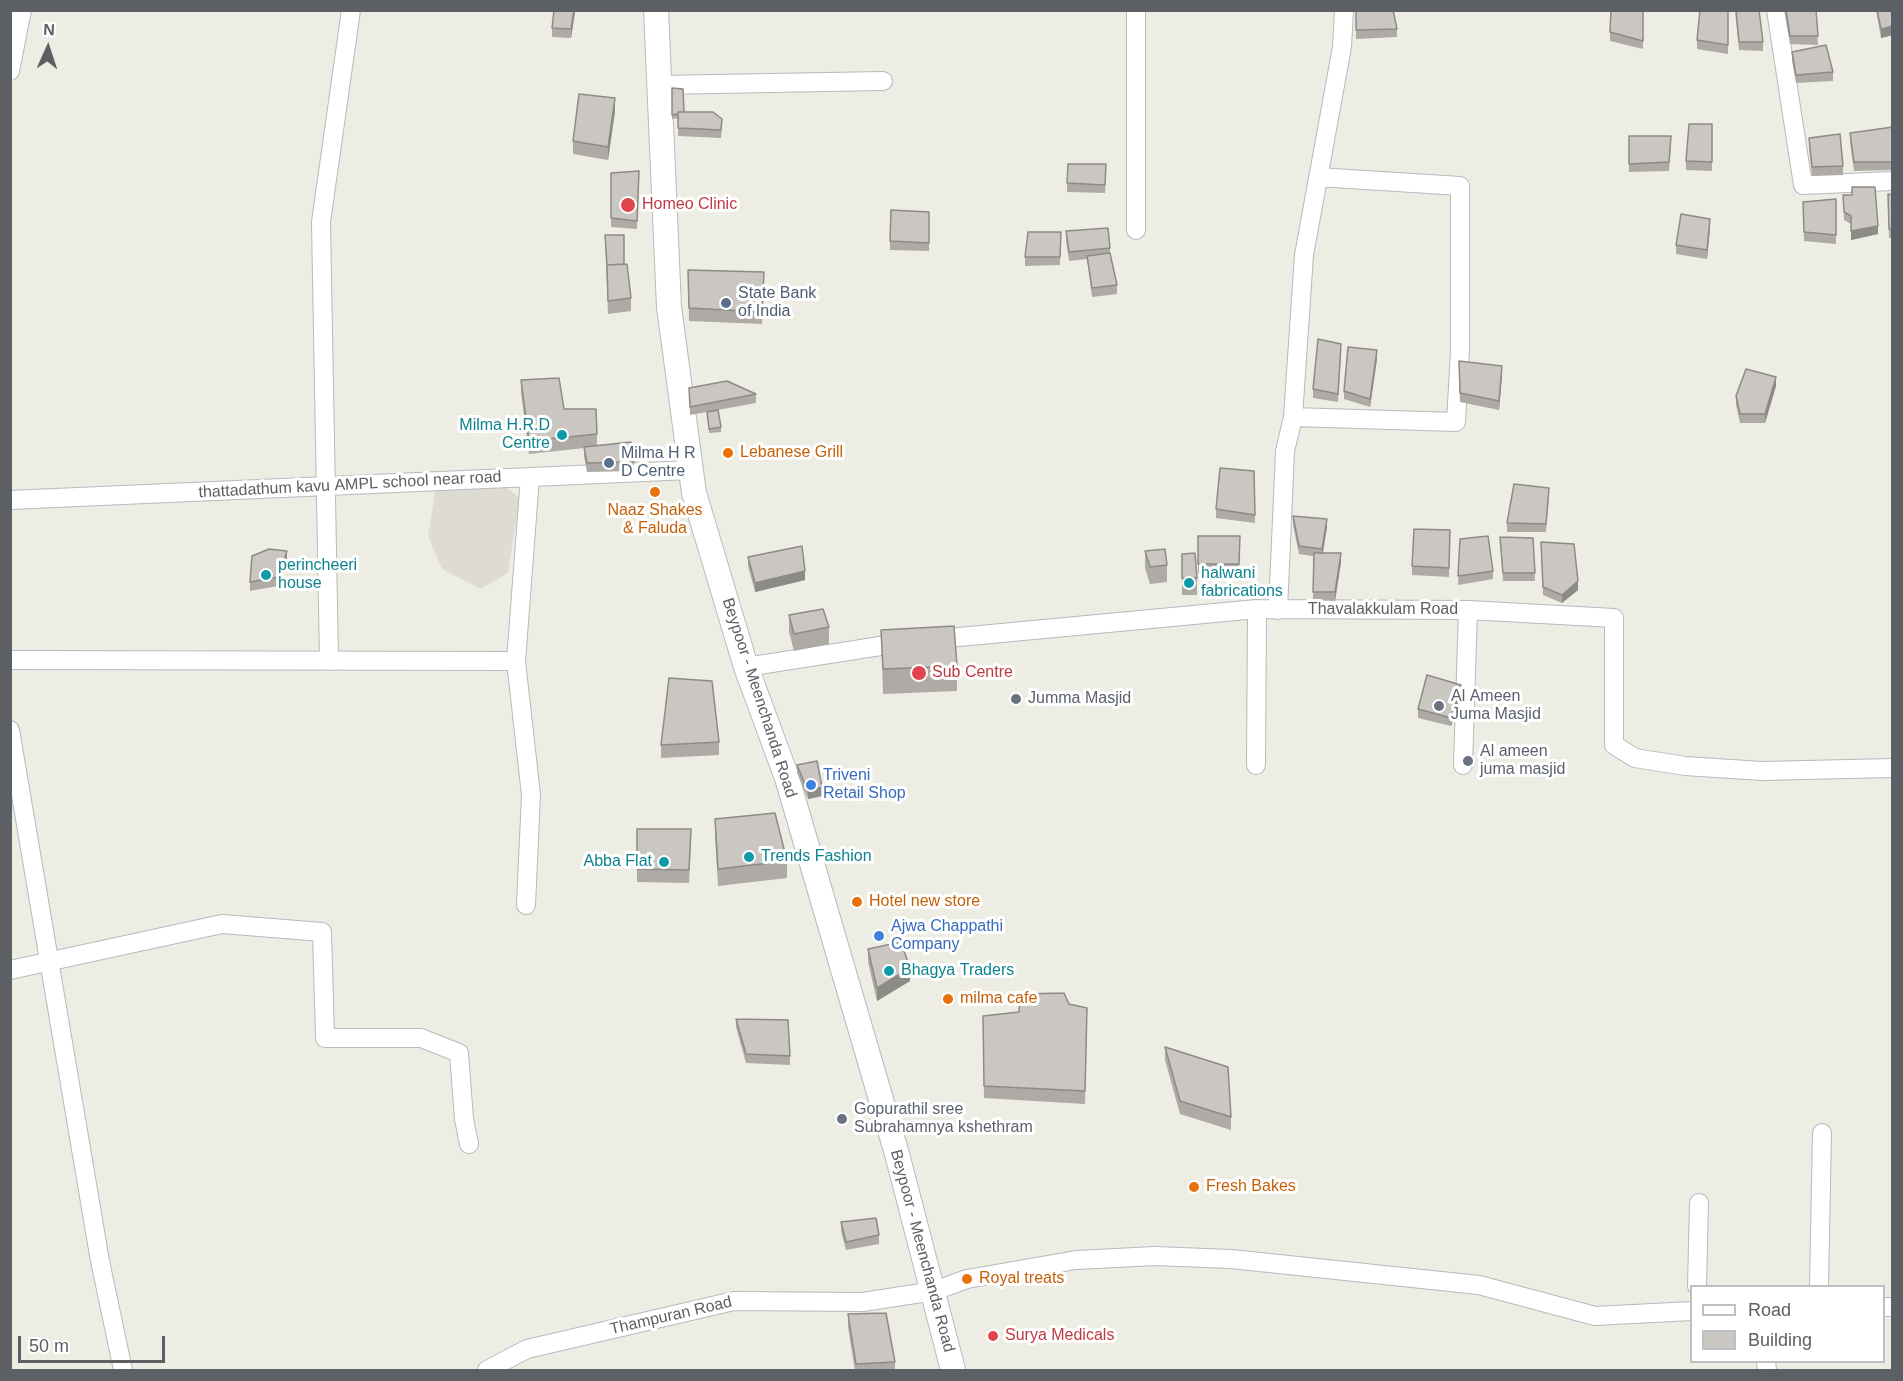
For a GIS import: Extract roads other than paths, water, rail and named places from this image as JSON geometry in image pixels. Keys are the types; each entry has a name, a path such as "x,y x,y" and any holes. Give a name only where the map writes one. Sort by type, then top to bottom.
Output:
{"main road":[{"name":"Beypoor - Meenchanda Road","path":"656,10 669,307 694,493 746,667 787,778 897,1154 953,1371"}],"street":[{"path":"10,70 22,10"},
{"path":"329,661 321,222 351,10"},
{"path":"1136,10 1136,230"},
{"path":"1278,610 1285,451 1293,417 1304,255 1342,47 1344,10"},
{"path":"1776,10 1803,185 1893,181"},
{"path":"659,85 883,81"},
{"path":"1293,417 1456,422 1460,351 1460,186 1318,177"},
{"name":"thattadathum kavu AMPL school near road","path":"10,500 690,470"},
{"path":"526,905 531,795 516,661 530,477"},
{"path":"1256,765 1257,609"},
{"name":"Thavalakkulam Road","path":"746,667 906,642 1257,609 1468,610 1614,618 1614,745 1635,758 1684,766 1762,771 1893,768"},
{"path":"1463,765 1468,610"},
{"path":"10,660 516,661"},
{"path":"10,730 100,1261 123,1371"},
{"path":"10,970 222,924 322,932 325,1038 421,1038 459,1053 464,1119 469,1144"},
{"path":"1819,1285 1822,1133"},
{"path":"1697,1285 1699,1203"},
{"name":"Thampuran Road","path":"487,1371 526,1349 734,1301 863,1302 934,1291 967,1279 1076,1260 1155,1256 1231,1259 1479,1285 1595,1316 1690,1311"}],"place":[{"name":"Homeo Clinic","path":"628,205"},
{"name":"State Bank of India","path":"726,303"},
{"name":"Milma H.R.D Centre","path":"562,435"},
{"name":"Lebanese Grill","path":"728,453"},
{"name":"Milma H R D Centre","path":"609,463"},
{"name":"Naaz Shakes & Faluda","path":"655,492"},
{"name":"perincheeri house","path":"266,575"},
{"name":"halwani fabrications","path":"1189,583"},
{"name":"Sub Centre","path":"919,673"},
{"name":"Jumma Masjid","path":"1016,699"},
{"name":"Al Ameen Juma Masjid","path":"1439,706"},
{"name":"Al ameen juma masjid","path":"1468,761"},
{"name":"Triveni Retail Shop","path":"811,785"},
{"name":"Trends Fashion","path":"749,857"},
{"name":"Abba Flat","path":"664,862"},
{"name":"Hotel new store","path":"857,902"},
{"name":"Ajwa Chappathi Company","path":"879,936"},
{"name":"Bhagya Traders","path":"889,971"},
{"name":"milma cafe","path":"948,999"},
{"name":"Gopurathil sree Subrahamnya kshethram","path":"842,1119"},
{"name":"Fresh Bakes","path":"1194,1187"},
{"name":"Royal treats","path":"967,1279"},
{"name":"Surya Medicals","path":"993,1336"}]}
